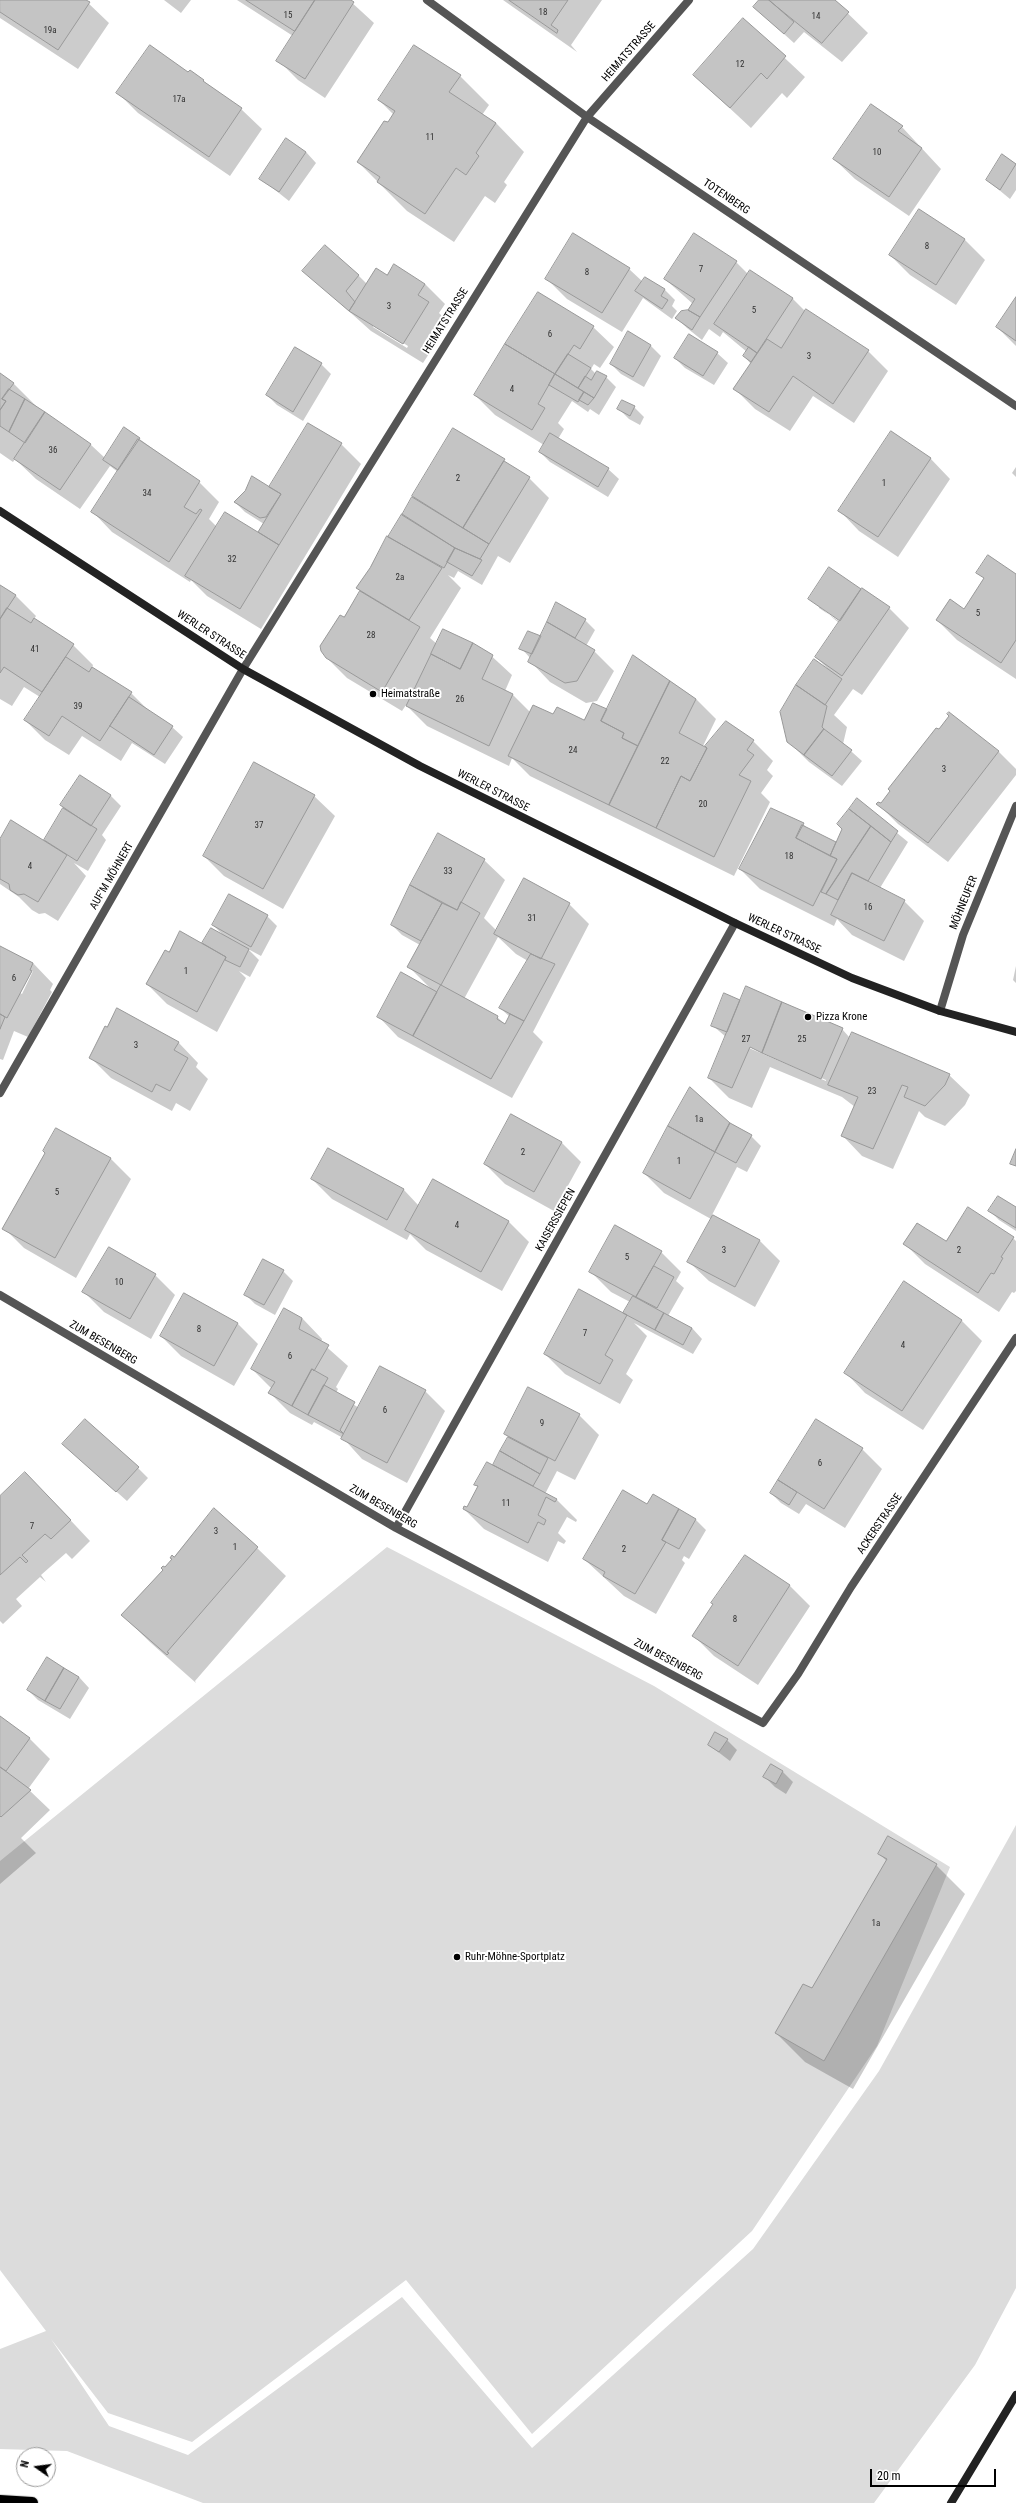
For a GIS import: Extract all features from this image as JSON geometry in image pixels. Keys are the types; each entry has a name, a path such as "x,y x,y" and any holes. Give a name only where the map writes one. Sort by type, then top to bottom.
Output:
{"highway":[{"path":"0,2501 32,2503"}],"main road":[{"name":"WERLER STRASSE","path":"0,511 243,669 420,766 735,923 852,978 940,1011 1016,1031"},
{"path":"951,2503 1016,2396"}],"street":[{"name":"TOTENBERG","path":"427,0 586,117 1016,406"},
{"name":"HEIMATSTRASSE","path":"243,669 586,117 689,0"},
{"name":"AUF'M MÖHNERT","path":"0,1093 243,669"},
{"name":"MÖHNEUFER","path":"940,1011 963,935 1016,806"},
{"name":"KAISERSSIEPEN","path":"396,1528 735,923"},
{"name":"ZUM BESENBERG","path":"0,1297 396,1528 763,1723"},
{"name":"ACKERSTRASSE","path":"763,1723 798,1674 851,1587 1016,1338"}],"shaded area":[{"name":"Ruhr-Möhne-Sportplatz","path":"387,1547 654,1686 950,1867 877,2046 752,2231 532,2434 406,2280 192,2442 108,2413 51,2339 109,2426 188,2455 402,2297 532,2448 753,2249 879,2071 1016,1825 1016,2288 975,2365 874,2503 203,2503 67,2451 56,2451 56,2447 16,2447 16,2449 0,2449 0,2349 46,2331 0,2270 0,1861"}],"building":[{"path":"0,0 86,0 90,2 58,50 0,12"},
{"path":"246,0 315,0 295,31"},
{"path":"315,0 351,0 354,2 305,79 276,61"},
{"path":"509,0 568,0 551,25 558,30 557,33"},
{"path":"759,0 769,0 794,22 784,34 753,7"},
{"path":"769,0 835,0 849,12 822,43"},
{"path":"743,18 786,56 767,79 761,73 730,108 693,75"},
{"path":"150,45 188,72 190,70 204,80 203,81 242,108 209,157 116,93"},
{"path":"414,45 461,75 449,92 496,123 476,153 479,156 466,175 456,168 425,214 377,182 380,177 357,162 384,121 388,122 395,111 378,100"},
{"path":"871,104 903,126 898,131 922,148 889,197 833,159"},
{"path":"286,138 306,152 279,192 259,179"},
{"path":"1002,154 1016,164 1000,190 986,180"},
{"path":"919,209 965,239 936,285 889,255"},
{"path":"573,233 630,268 602,313 545,279"},
{"path":"694,233 737,261 700,317 688,310 695,299 664,279"},
{"path":"325,245 359,275 346,291 355,302 349,311 302,271"},
{"path":"394,264 425,284 418,295 429,302 403,344 349,311 376,268 387,275"},
{"path":"750,270 793,298 757,353 714,324"},
{"path":"645,277 665,289 661,296 668,300 662,309 635,291"},
{"path":"538,292 594,326 580,349 574,345 555,374 505,344"},
{"path":"1016,297 1016,341 996,327"},
{"path":"806,309 869,350 833,404 793,376 769,412 733,389 767,339 781,348"},
{"path":"688,310 700,317 692,330 675,318 681,311"},
{"path":"628,331 651,345 633,377 610,364"},
{"path":"689,334 718,352 703,376 674,358"},
{"path":"505,344 555,374 538,404 545,408 532,430 474,395"},
{"path":"295,347 322,363 293,412 266,395"},
{"path":"749,347 757,353 751,362 743,356"},
{"path":"568,354 591,368 578,388 555,374"},
{"path":"597,371 607,376 594,398 578,388 585,376 591,380"},
{"path":"0,373 14,383 2,399 6,401 0,410"},
{"path":"555,374 584,392 578,402 549,385"},
{"path":"9,389 25,399 9,432 0,426 0,410 6,401 2,399"},
{"path":"584,392 594,398 588,405 579,400"},
{"path":"25,399 45,412 25,443 9,432"},
{"path":"622,400 635,406 630,416 617,409"},
{"path":"45,412 91,444 60,490 14,459"},
{"path":"308,423 342,443 279,545 258,532 281,494 269,487"},
{"path":"124,427 140,438 118,470 103,460"},
{"path":"453,428 505,459 463,528 412,496"},
{"path":"891,431 931,458 878,537 838,511"},
{"path":"550,433 609,468 598,487 539,452"},
{"path":"138,439 200,481 184,507 196,514 200,509 202,510 169,562 91,512"},
{"path":"504,461 530,477 489,544 463,528"},
{"path":"252,476 281,494 266,517 260,518 234,502 245,491"},
{"path":"412,497 489,544 480,559 455,548 402,515"},
{"path":"225,512 279,545 240,609 185,576"},
{"path":"402,514 455,548 444,568 388,537"},
{"path":"387,536 442,568 409,620 356,588 370,568"},
{"path":"455,548 482,560 472,576 447,562"},
{"path":"988,555 1016,574 1016,640 1001,663 936,620 950,599 964,609 984,578 976,573"},
{"path":"829,567 861,589 840,621 808,599"},
{"path":"0,585 16,595 0,619"},
{"path":"862,588 890,607 842,676 815,657"},
{"path":"360,591 420,627 382,692 326,658 321,651 320,646 340,615 344,617"},
{"path":"556,602 586,619 575,638 547,622"},
{"path":"7,608 31,623 34,618 74,644 42,692 4,667 0,673 0,619"},
{"path":"547,622 595,650 577,681 565,683 528,662"},
{"path":"443,629 473,643 460,669 431,654"},
{"path":"528,631 541,636 532,654 519,649"},
{"path":"473,643 493,655 482,679 513,694 489,746 406,706 431,654 460,669"},
{"path":"633,655 670,681 638,746 622,738 624,733 601,721"},
{"path":"66,657 89,672 92,667 132,692 100,741 62,716 49,736 24,720"},
{"path":"814,659 842,679 825,705 796,685"},
{"path":"670,681 696,699 679,733 707,748 690,781 681,776 656,828 609,805"},
{"path":"796,685 827,706 822,727 824,729 804,755 787,742 780,712"},
{"path":"129,697 173,726 154,755 110,726"},
{"path":"593,703 607,709 601,721 624,733 622,738 638,746 609,805 508,756 533,705 553,714 557,707 584,720"},
{"path":"949,712 999,751 928,843 876,804 878,802 881,803 890,791 888,789 936,728 939,729 949,716 947,714"},
{"path":"726,721 754,740 747,750 754,755 739,775 751,781 714,857 656,828 681,776 690,781 707,748 705,746"},
{"path":"824,729 852,750 832,776 804,755"},
{"path":"254,762 315,795 263,889 203,856"},
{"path":"80,775 111,795 91,826 60,805"},
{"path":"857,798 898,831 891,842 849,809"},
{"path":"63,808 97,829 77,861 44,840"},
{"path":"771,808 804,823 796,838 837,859 813,906 739,869"},
{"path":"849,809 871,826 826,894 821,892 837,859 830,856 842,829 837,824"},
{"path":"11,820 67,855 38,902 24,894 18,895 10,890 9,884 0,879 0,839"},
{"path":"802,825 836,842 830,856 796,838"},
{"path":"871,826 891,842 868,881 852,873 838,900 826,894"},
{"path":"438,833 485,859 457,910 410,885"},
{"path":"852,873 905,900 884,941 831,915"},
{"path":"524,878 570,903 541,959 494,934"},
{"path":"410,885 442,903 421,941 391,925"},
{"path":"229,894 268,915 251,947 212,925"},
{"path":"461,902 480,913 441,985 407,967 442,903 457,910"},
{"path":"211,928 249,949 240,967 225,960 226,957 202,943"},
{"path":"180,931 226,957 197,1012 146,984 165,950 169,952"},
{"path":"0,946 33,963 30,970 32,971 7,1018 0,1014"},
{"path":"531,954 555,964 524,1021 499,1008"},
{"path":"401,972 437,992 413,1036 377,1017"},
{"path":"441,985 498,1016 497,1019 505,1024 510,1014 524,1021 491,1079 413,1036"},
{"path":"746,986 782,1002 762,1053 750,1047 732,1088 708,1078"},
{"path":"724,993 740,1000 727,1032 711,1026"},
{"path":"782,1002 843,1028 821,1079 762,1053"},
{"path":"117,1008 179,1042 174,1050 188,1058 170,1091 156,1084 152,1092 89,1058 105,1026 107,1027"},
{"path":"0,1014 5,1017 0,1029"},
{"path":"852,1032 950,1074 945,1085 925,1106 904,1097 908,1087 902,1085 873,1149 841,1136 858,1097 828,1085"},
{"path":"690,1087 730,1123 715,1152 668,1126"},
{"path":"511,1114 562,1142 534,1192 484,1164"},
{"path":"730,1123 752,1135 736,1163 715,1152"},
{"path":"668,1126 715,1152 690,1199 643,1173"},
{"path":"56,1128 111,1158 55,1258 2,1229 45,1153 43,1151"},
{"path":"328,1148 404,1189 387,1220 311,1179"},
{"path":"1016,1149 1016,1166 1010,1164"},
{"path":"433,1179 509,1221 481,1272 405,1230"},
{"path":"998,1196 1016,1207 1016,1228 988,1211"},
{"path":"968,1207 1014,1237 1001,1257 1003,1258 994,1274 991,1273 978,1293 903,1244 917,1223 946,1241"},
{"path":"713,1215 760,1240 735,1287 687,1262"},
{"path":"615,1225 662,1251 636,1297 589,1272"},
{"path":"109,1247 156,1274 130,1319 82,1292"},
{"path":"263,1259 284,1270 264,1305 244,1295"},
{"path":"654,1266 674,1277 657,1308 636,1297"},
{"path":"904,1281 962,1320 902,1411 844,1373"},
{"path":"579,1289 627,1315 605,1355 613,1360 600,1384 544,1354"},
{"path":"184,1293 238,1323 214,1366 160,1336"},
{"path":"633,1296 664,1313 655,1330 623,1313"},
{"path":"284,1308 302,1318 299,1329 329,1345 314,1371 312,1369 292,1406 268,1393 275,1382 251,1369"},
{"path":"664,1313 692,1328 683,1345 655,1330"},
{"path":"380,1366 426,1390 387,1463 341,1439"},
{"path":"312,1369 328,1378 308,1415 292,1406"},
{"path":"324,1385 355,1402 340,1430 344,1434 308,1415"},
{"path":"528,1387 580,1414 555,1461 504,1434"},
{"path":"85,1419 139,1467 116,1492 62,1444"},
{"path":"816,1419 863,1448 824,1509 778,1480"},
{"path":"508,1437 548,1458 540,1474 500,1451"},
{"path":"500,1451 540,1474 533,1486 493,1465"},
{"path":"487,1462 557,1499 555,1502 546,1497 538,1515 546,1520 544,1525 538,1522 528,1543 463,1509 464,1506 467,1507 478,1486 474,1485"},
{"path":"25,1472 71,1520 51,1539 45,1534 22,1555 28,1561 26,1563 20,1557 0,1575 0,1496"},
{"path":"778,1480 797,1492 789,1505 770,1493"},
{"path":"623,1490 647,1504 653,1494 679,1509 662,1540 666,1542 635,1594 603,1576 605,1572 583,1559"},
{"path":"214,1508 258,1547 167,1652 169,1653 167,1655 121,1615 163,1570 161,1568 163,1566 165,1567 172,1559 170,1558 172,1555 174,1557"},
{"path":"679,1509 696,1519 679,1549 662,1540"},
{"path":"745,1555 790,1585 738,1666 692,1636 713,1604 711,1603"},
{"path":"47,1657 64,1668 45,1701 27,1690"},
{"path":"64,1668 79,1677 60,1709 45,1701"},
{"path":"0,1716 30,1738 6,1771 0,1767"},
{"path":"715,1732 728,1739 719,1752 708,1745"},
{"path":"771,1764 783,1771 776,1784 763,1777"},
{"path":"0,1767 31,1790 1,1817 0,1816"},
{"path":"888,1836 937,1864 824,2061 775,2033 803,1984 812,1988 887,1859 878,1854"}],"place":[{"name":"Heimatstraße","path":"373,694"},
{"name":"Pizza Krone","path":"808,1017"},
{"name":"Ruhr-Möhne-Sportplatz","path":"457,1957"}]}
